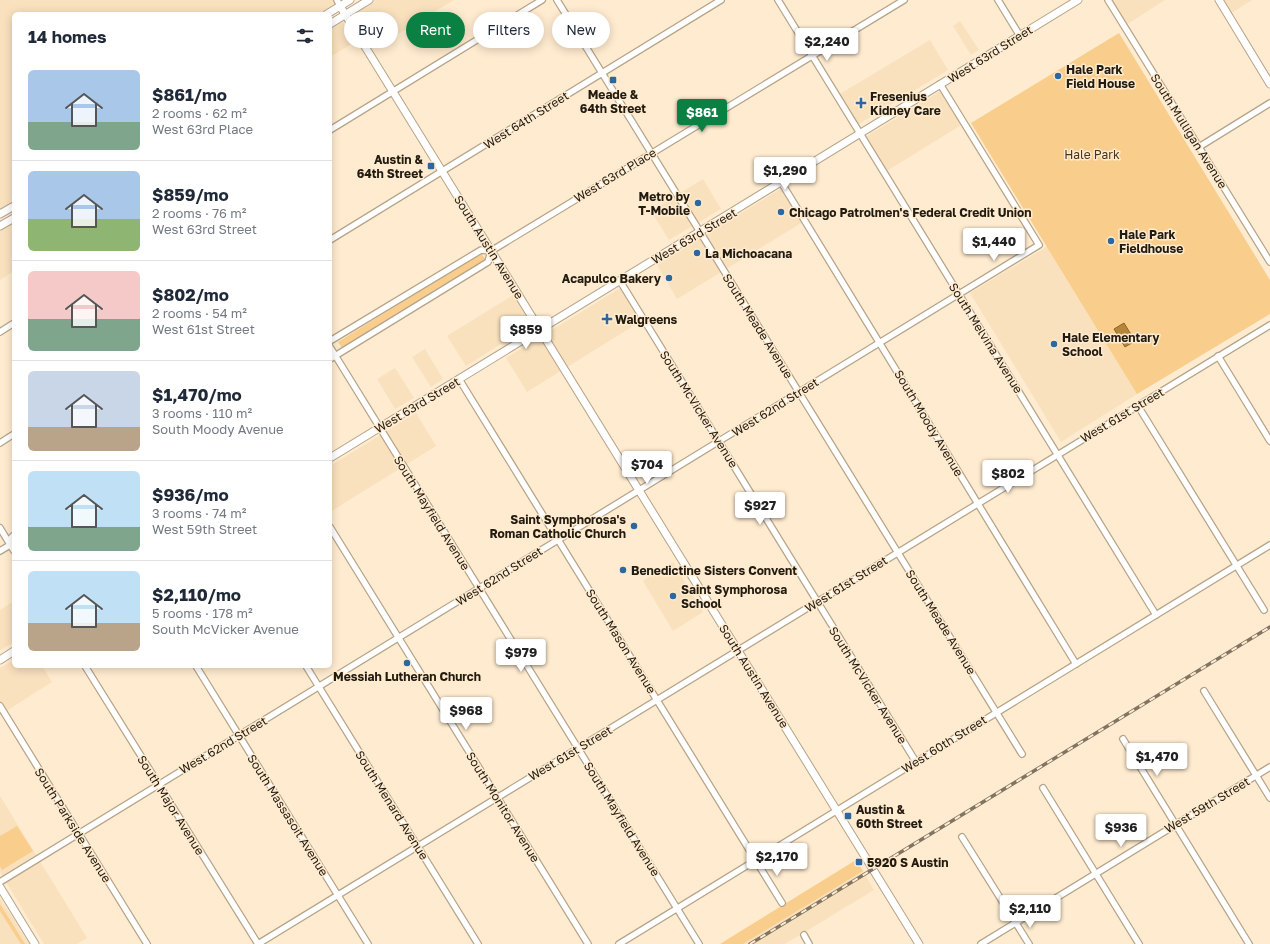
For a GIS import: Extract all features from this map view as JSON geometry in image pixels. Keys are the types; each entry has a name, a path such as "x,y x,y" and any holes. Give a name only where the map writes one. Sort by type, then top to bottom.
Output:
{"street":[{"path":"329,12 338,3 350,0"},
{"path":"349,12 369,0"},
{"path":"332,129 542,0"},
{"name":"South Meade Avenue","path":"557,0 1022,754"},
{"name":"West 64th Street","path":"332,239 721,0"},
{"name":"South Melvina Avenue","path":"778,0 1156,615"},
{"name":"West 63rd Place","path":"332,340 481,250 491,251 904,0"},
{"path":"998,0 1020,36"},
{"name":"West 63rd Street","path":"332,457 460,380 1078,0"},
{"name":"South Mulligan Avenue","path":"1108,0 1270,262"},
{"path":"1219,0 1270,84"},
{"name":"South Austin Avenue","path":"338,3 345,12"},
{"path":"332,23 344,15"},
{"name":"South Austin Avenue","path":"367,48 919,944"},
{"name":"West 62nd Street","path":"0,882 1039,245 940,84"},
{"path":"1199,147 1270,103"},
{"name":"South Moody Avenue","path":"781,182 1076,664"},
{"path":"12,207 0,214 3,225 12,219"},
{"name":"West 63rd Place","path":"333,357 488,262 491,251"},
{"name":"South McVicker Avenue","path":"620,281 916,762"},
{"path":"0,332 12,324"},
{"name":"West 61st Street","path":"258,944 1270,325"},
{"path":"1218,356 1270,441"},
{"name":"South Mayfield Avenue","path":"333,357 380,428 699,944"},
{"name":"South Mason Avenue","path":"460,380 782,903"},
{"path":"1138,406 1264,610"},
{"path":"0,443 12,435"},
{"path":"0,528 12,546 0,552"},
{"name":"South Monitor Avenue","path":"332,530 588,944"},
{"name":"West 60th Street","path":"619,944 1270,545"},
{"path":"0,660 12,652"},
{"name":"South Major Avenue","path":"86,668 258,944"},
{"name":"South Massasoit Avenue","path":"197,668 368,944"},
{"name":"South Menard Avenue","path":"307,668 478,944"},
{"path":"1204,691 1270,798"},
{"name":"South Parkside Avenue","path":"0,706 147,944"},
{"path":"1123,739 1249,944"},
{"name":"West 59th Street","path":"981,944 1270,767"},
{"path":"1043,788 1139,944"},
{"path":"962,836 1029,944"},
{"path":"0,887 35,944"},
{"path":"804,935 809,944"}],"shaded area":[{"path":"0,0 349,0 329,12 12,12 12,208 0,215"},
{"path":"374,0 454,0 434,12 406,12 406,29 398,34 398,12 355,12"},
{"path":"1111,0 1165,0 1126,25"},
{"path":"1219,0 1252,0 1228,15"},
{"path":"342,21 344,24 345,48 332,56 332,27"},
{"path":"960,21 979,50 971,55 953,26"},
{"path":"930,40 948,70 857,125 838,95"},
{"path":"942,90 963,124 885,172 864,138"},
{"path":"703,179 721,209 669,240 651,211"},
{"path":"782,188 803,222 677,299 657,265"},
{"path":"12,223 12,272 0,280 0,231"},
{"name":"Hale Elementary School","path":"1048,246 1137,394 1061,442 970,293"},
{"path":"622,287 643,320 527,392 506,358"},
{"path":"518,292 536,322 466,366 447,336"},
{"path":"1124,323 1135,341 1125,347 1114,329"},
{"path":"425,349 443,379 431,387 412,357"},
{"path":"395,368 414,398 395,409 377,379"},
{"path":"416,413 436,446 332,511 332,465"},
{"name":"Saint Symphorosa School","path":"673,562 703,612 673,631 643,581"},
{"path":"12,602 12,643 0,650 0,610"},
{"path":"12,661 12,668 43,668 52,682 0,715 0,668"},
{"path":"0,796 87,938 77,944 44,944 0,872"},
{"path":"863,871 874,890 785,944 743,944"},
{"path":"0,898 13,918 29,944 0,944"}],"green space":[{"name":"Hale Park","path":"1119,33 1270,280 1270,314 1137,394 971,123"},
{"path":"481,253 486,260 342,348 338,342"},
{"path":"17,826 33,851 2,870 0,866 0,836"},
{"path":"856,860 863,871 743,944 720,944"},
{"path":"0,904 25,944 21,944 0,911"}],"railway":[{"path":"750,944 1270,627"}],"place":[{"name":"Hale Park Field House","path":"1058,76"},
{"name":"Meade & 64th Street","path":"613,80"},
{"name":"Fresenius Kidney Care","path":"861,103"},
{"name":"Austin & 64th Street","path":"431,166"},
{"name":"Metro by T-Mobile","path":"698,203"},
{"name":"Chicago Patrolmen's Federal Credit Union","path":"781,212"},
{"name":"Hale Park Fieldhouse","path":"1111,241"},
{"name":"La Michoacana","path":"697,253"},
{"name":"Acapulco Bakery","path":"669,278"},
{"name":"Walgreens","path":"607,319"},
{"name":"Hale Elementary School","path":"1054,344"},
{"name":"Saint Symphorosa's Roman Catholic Church","path":"634,526"},
{"name":"Benedictine Sisters Convent","path":"623,570"},
{"name":"Saint Symphorosa School","path":"673,596"},
{"name":"Messiah Lutheran Church","path":"407,663"},
{"name":"Austin & 60th Street","path":"848,816"},
{"name":"5920 S Austin","path":"859,862"}]}
